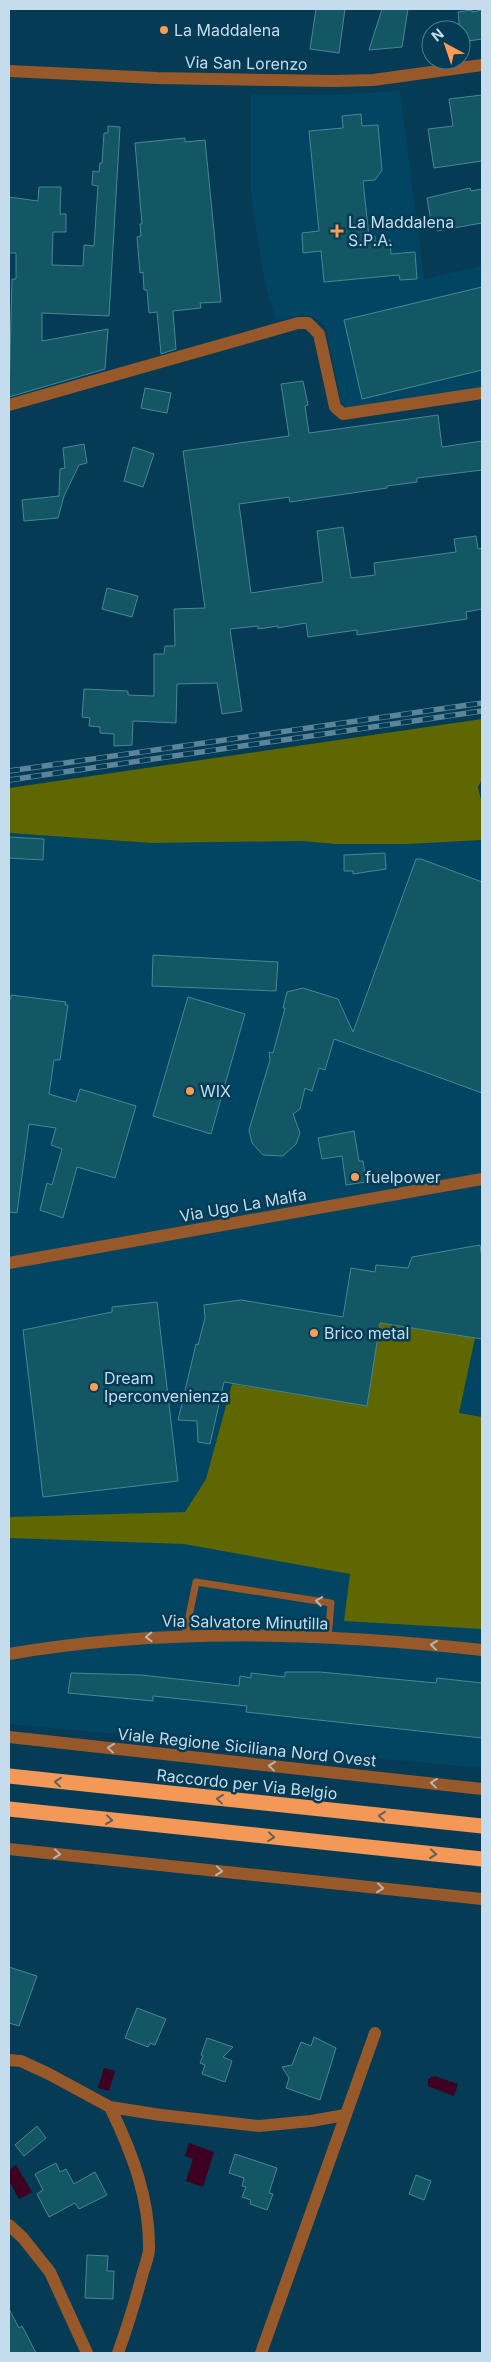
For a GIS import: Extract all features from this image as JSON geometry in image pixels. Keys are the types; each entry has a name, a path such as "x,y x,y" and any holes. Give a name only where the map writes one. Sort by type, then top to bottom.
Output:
{"highway":[{"name":"Raccordo per Via Belgio","path":"9,1776 482,1826"},
{"path":"9,1809 482,1859"}],"street":[{"name":"Via San Lorenzo","path":"9,71 157,78 335,81 373,80 482,65"},
{"path":"9,406 298,323 308,323 319,334 335,407 343,414 482,393"},
{"name":"Via Ugo La Malfa","path":"9,1263 482,1179"},
{"name":"Via Salvatore Minutilla","path":"9,1654 87,1642 185,1636 411,1642 482,1650"},
{"name":"Viale Regione Siciliana Nord Ovest","path":"9,1737 482,1789"},
{"path":"9,1849 482,1899"},
{"path":"261,2353 375,2033"},
{"path":"9,2060 21,2062 49,2074 110,2107 259,2126 311,2121 345,2115"},
{"path":"110,2107 127,2142 138,2171 146,2213 149,2252 129,2323 118,2353"},
{"path":"9,2225 23,2238 50,2272 87,2353"}],"lane":[{"path":"185,1636 196,1582 331,1603 328,1639"}],"shaded area":[{"name":"La Maddalena S.P.A.","path":"400,91 424,279 482,266 482,387 347,408 341,402 326,329 316,318 303,315 276,321 265,284 251,196 251,94 333,95"},
{"path":"9,833 151,843 302,841 335,844 408,844 482,840 482,1768 9,1724"},
{"path":"104,2068 115,2071 109,2091 98,2088"},
{"path":"434,2076 458,2084 454,2096 428,2086 428,2079"},
{"path":"189,2143 214,2152 203,2187 186,2181 193,2159 185,2156"},
{"path":"16,2165 32,2192 19,2199 9,2181 9,2170"}],"green space":[{"path":"482,719 482,779 478,787 482,804 482,840 408,844 335,844 302,841 151,843 9,833 9,788"},
{"path":"380,1323 475,1338 459,1413 482,1417 482,1629 344,1621 350,1574 184,1544 9,1538 9,1517 185,1512 206,1479 232,1384 367,1406"}],"building":[{"path":"316,9 345,9 339,53 310,49"},
{"path":"382,9 408,9 402,47 369,50"},
{"path":"482,10 482,39 471,41 471,20 459,20 458,12"},
{"path":"482,95 482,161 434,168 428,129 453,126 449,99"},
{"path":"361,114 362,126 378,125 382,170 375,180 363,181 369,237 375,236 375,242 390,240 391,254 415,252 417,279 400,280 399,275 324,282 321,251 303,253 302,233 319,231 309,131 343,128 342,116"},
{"path":"108,126 120,127 109,316 42,313 42,341 108,329 105,369 9,397 12,279 16,279 16,253 9,253 9,197 38,201 39,187 61,187 60,214 66,214 66,232 53,232 52,265 83,266 84,245 94,246 98,186 92,185 93,171 99,172 100,163 102,163 104,133 108,133"},
{"path":"185,138 185,142 205,140 221,302 200,303 201,308 173,311 176,349 161,354 157,312 149,313 147,290 144,290 143,272 140,273 137,237 141,236 140,224 142,224 135,143"},
{"path":"470,188 471,191 482,189 482,223 437,231 436,227 432,228 427,198"},
{"path":"482,287 482,370 362,399 344,320"},
{"path":"303,381 308,405 305,406 309,433 438,415 442,447 482,441 482,470 417,478 417,482 387,486 387,488 290,502 289,497 239,504 251,593 323,582 317,531 343,527 351,578 375,575 374,563 456,552 454,539 476,536 478,549 482,548 482,609 466,612 467,619 357,635 357,630 308,637 306,623 278,628 278,626 258,629 258,626 230,629 242,711 222,714 217,683 177,684 176,723 133,721 132,745 114,746 114,734 100,733 100,727 89,726 90,718 82,717 84,689 128,691 128,695 154,696 154,654 164,654 165,646 175,646 174,609 205,608 183,451 289,436 281,384"},
{"path":"145,388 171,393 167,413 141,408"},
{"path":"84,444 87,463 79,465 64,496 58,518 24,521 22,500 59,496 60,469 65,468 63,448"},
{"path":"133,447 154,454 143,487 124,481"},
{"path":"107,588 138,596 132,617 102,609"},
{"path":"9,837 44,839 43,860 9,858"},
{"path":"385,853 386,869 353,874 353,871 344,871 344,855"},
{"path":"416,859 421,859 482,882 482,1093 334,1039 325,1070 319,1068 312,1091 305,1088 300,1109 293,1114 300,1133 296,1144 283,1156 263,1155 252,1143 249,1130 270,1060 269,1052 273,1053 285,1008 283,1008 287,992 303,988 338,999 353,1032"},
{"path":"153,955 278,962 276,991 152,986"},
{"path":"11,995 66,1002 65,1005 68,1005 60,1060 54,1060 49,1094 76,1102 80,1089 136,1106 115,1178 77,1167 63,1218 40,1210 47,1183 52,1185 62,1149 51,1145 56,1128 29,1124 17,1213 9,1212 9,999 11,999"},
{"path":"188,997 245,1014 211,1134 153,1116"},
{"path":"354,1131 359,1161 363,1161 366,1182 346,1185 342,1156 322,1159 318,1138"},
{"path":"480,1245 482,1258 482,1339 380,1323 367,1406 224,1382 210,1444 198,1442 197,1421 178,1420 196,1344 198,1345 205,1318 204,1305 241,1300 343,1317 351,1268 375,1272 376,1265 408,1268 412,1257"},
{"path":"157,1302 178,1481 43,1497 23,1330 112,1312 112,1307"},
{"path":"285,1672 320,1672 436,1683 437,1678 482,1683 482,1738 246,1712 247,1706 153,1696 153,1701 68,1693 71,1673 141,1675 239,1686 240,1676 251,1678 251,1673 285,1677"},
{"path":"9,1967 37,1976 19,2026 9,2023"},
{"path":"137,2008 166,2019 155,2045 150,2043 148,2047 125,2038"},
{"path":"314,2037 336,2048 320,2100 286,2088 289,2078 282,2067 292,2065 301,2042 311,2046"},
{"path":"207,2038 233,2047 223,2057 232,2061 225,2082 202,2074 205,2065 200,2063 203,2056 201,2055"},
{"path":"37,2126 46,2138 24,2156 15,2145"},
{"path":"235,2154 277,2168 269,2193 273,2194 267,2210 250,2204 251,2200 242,2197 246,2187 242,2186 244,2178 229,2173"},
{"path":"56,2163 60,2172 66,2169 74,2184 95,2172 107,2195 79,2209 75,2203 49,2217 37,2194 43,2190 35,2174"},
{"path":"416,2175 431,2181 424,2200 409,2194"},
{"path":"87,2255 108,2256 107,2271 114,2271 113,2299 85,2298"},
{"path":"9,2309 19,2328 22,2326 36,2353 9,2353"}],"railway":[{"path":"9,771 482,703"},
{"path":"9,780 482,711"}],"place":[{"name":"La Maddalena","path":"164,30"},
{"name":"La Maddalena S.P.A.","path":"337,231"},
{"name":"WIX","path":"190,1091"},
{"name":"fuelpower","path":"355,1177"},
{"name":"Brico metal","path":"314,1333"},
{"name":"Dream Iperconvenienza","path":"94,1387"}]}
